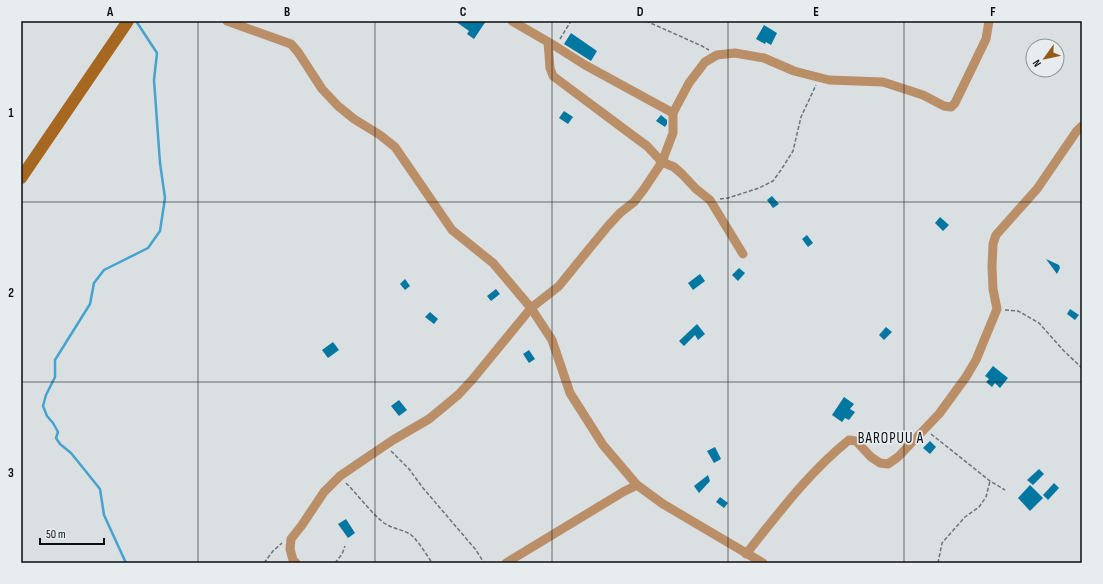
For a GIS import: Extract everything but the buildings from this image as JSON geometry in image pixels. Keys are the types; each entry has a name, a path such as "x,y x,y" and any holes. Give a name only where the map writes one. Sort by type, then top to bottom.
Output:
{"street":[{"path":"21,178 128,21"},
{"path":"227,21 291,44 298,52 322,89 338,106 354,119 380,135 395,147 452,230 493,263 531,308 552,340 570,393 603,445 637,485 663,504 763,563"},
{"path":"512,21 585,65 673,113"},
{"path":"296,563 293,560 290,549 291,539 324,492 340,476 386,445 429,419 458,395 531,308 559,286 589,248 620,213 634,202 662,162 673,133 673,113 689,83 704,62 717,56 735,53 764,58 794,71 829,80 883,82 923,95 944,106 951,107 955,104 966,78 986,39 989,21"},
{"path":"552,44 550,68 553,76 646,146 662,162 674,167 696,189 710,200 744,254"},
{"path":"746,554 789,499 829,457 849,440 856,441 871,457 880,463 888,464 898,457 939,414 966,377 976,360 997,309 993,289 992,267 993,244 996,236 1037,189 1076,132 1082,126"},
{"path":"506,563 555,532 637,485"}],"path":[{"path":"552,44 571,21"},
{"path":"646,21 702,46 717,56"},
{"path":"710,200 728,198 759,188 772,181 793,151 801,117 817,82 829,80"},
{"path":"997,309 1018,311 1038,323 1082,368"},
{"path":"925,429 990,481 1005,490"},
{"path":"386,445 409,469 476,550 484,563"},
{"path":"340,476 370,510 384,523 410,534 432,563"},
{"path":"938,563 942,543 965,517 979,507 986,497 990,481"},
{"path":"264,563 280,544 285,540 291,539"},
{"path":"334,563 342,554 345,546"}],"waterway":[{"path":"126,563 104,515 100,489 71,453 60,444 56,438 58,432 47,416 43,406 46,395 55,377 55,360 90,304 94,283 104,270 148,248 160,231 165,198 160,163 154,80 157,53 136,21"}],"district":[{"name":"BAROPUU A","path":"891,438"}]}
